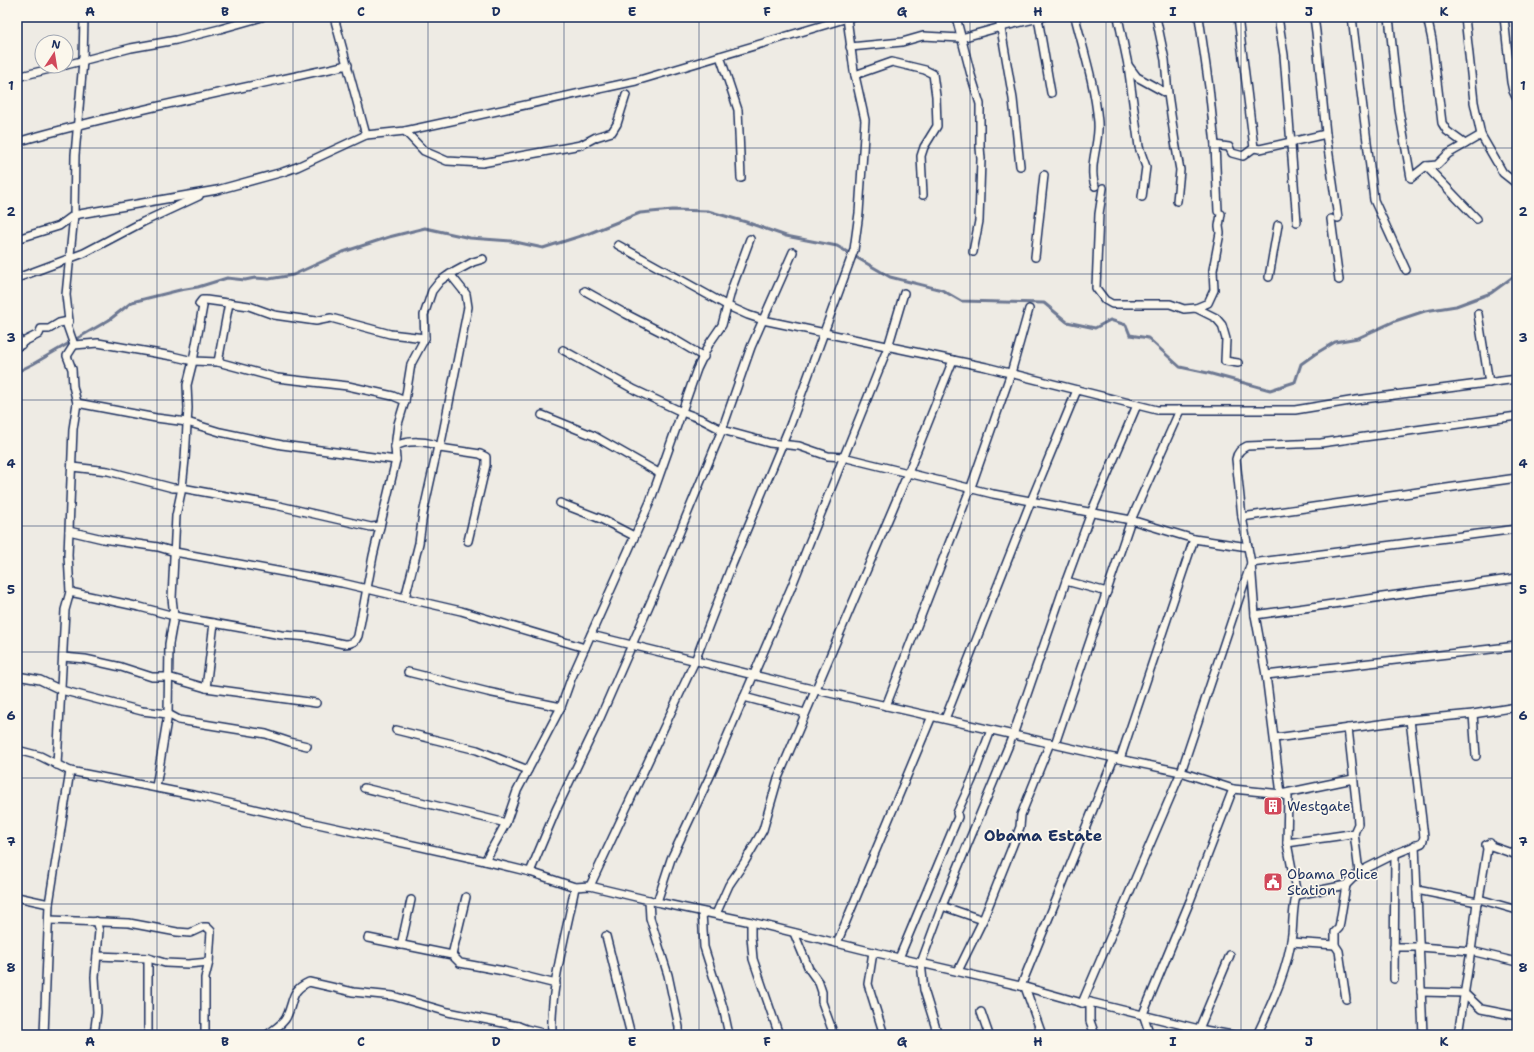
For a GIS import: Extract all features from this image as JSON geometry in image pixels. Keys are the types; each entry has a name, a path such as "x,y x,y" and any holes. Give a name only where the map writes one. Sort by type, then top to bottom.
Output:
{"street":[{"path":"74,345 67,325 69,321 66,295 74,215 77,125 83,61 84,17"},
{"path":"74,63 123,49 206,33 262,17"},
{"path":"334,17 366,135"},
{"path":"956,17 980,104 981,159 979,221 973,252"},
{"path":"999,17 1013,99 1020,166"},
{"path":"1075,17 1092,82 1098,121 1098,134 1093,174 1095,186"},
{"path":"1118,17 1128,65 1139,147 1146,167 1142,197"},
{"path":"1156,17 1165,60 1168,94 1180,170 1177,201"},
{"path":"1103,188 1099,214 1096,288 1104,300 1112,304 1170,304 1184,309 1196,308 1208,303 1214,290 1213,270 1220,233 1220,213 1209,87 1199,17"},
{"path":"1238,17 1254,148"},
{"path":"1278,17 1284,50 1297,222"},
{"path":"1314,17 1335,219 1338,280"},
{"path":"1352,17 1374,200 1406,270"},
{"path":"1389,17 1400,117 1410,178 1426,166 1437,165 1448,154 1481,135"},
{"path":"1428,17 1442,123 1447,132 1465,144"},
{"path":"1465,17 1474,102 1481,135 1503,173 1517,184"},
{"path":"1504,17 1512,86 1517,99"},
{"path":"17,239 59,226 74,215 208,192 283,172 366,135 405,131 636,81 849,18 850,47 865,120 859,213 854,250 782,444 707,626 695,661 590,886"},
{"path":"850,47 902,42 923,36 961,38 1040,18 1051,93"},
{"path":"720,56 738,110 741,178"},
{"path":"855,75 892,62 925,70 933,74 936,96 937,126 924,147 921,156 923,196"},
{"path":"17,142 77,125 348,65"},
{"path":"1128,65 1137,77 1168,94"},
{"path":"17,77 34,73"},
{"path":"405,131 424,151 447,161 489,162 581,145 596,137 612,132 626,95"},
{"path":"1254,148 1260,150 1326,134"},
{"path":"1215,145 1229,147 1232,153 1243,156 1254,148"},
{"path":"1426,166 1477,219"},
{"path":"1035,257 1044,176"},
{"path":"17,278 70,259 208,192"},
{"path":"1269,277 1278,225"},
{"path":"485,861 506,823 517,791 561,707 585,648 650,502 697,369 709,344 722,324 732,288 750,239"},
{"path":"618,245 728,306 763,320 1011,373 1157,410 1295,410 1356,400 1488,384 1517,379"},
{"path":"530,872 556,810 600,718 652,599 722,430 740,374 793,252"},
{"path":"70,592 174,616 281,635 310,637 350,644 357,638 373,556 396,460 395,447 398,424 405,401 411,364 425,338 424,315 432,291 440,281 450,274 472,262 483,259"},
{"path":"405,598 419,543 423,514 439,447 468,307 466,294 450,274"},
{"path":"585,291 667,335 704,357"},
{"path":"679,1035 679,1027 668,975 650,918 653,901 711,774 791,588 888,347 904,293"},
{"path":"156,787 168,714 169,644 174,616 172,598 176,516 182,488 187,422 186,386 193,361 203,306 199,304 200,302 202,300 206,300 249,306 274,315 316,321 331,318 390,334 425,338"},
{"path":"218,362 229,303"},
{"path":"1196,308 1216,318 1222,325 1226,339 1224,361 1238,363"},
{"path":"886,706 971,488 1011,373 1029,309"},
{"path":"1478,314 1488,384"},
{"path":"17,335 19,346 39,334 41,329 49,329 59,323 69,321"},
{"path":"58,765 65,610 70,592 68,555 73,429 77,404 73,386 72,370 66,356 74,345 98,343 193,361 218,362 277,378 348,386 393,396 405,401"},
{"path":"563,350 635,390 682,412 701,419 722,430 769,443 799,446 828,456 843,457 993,494 1092,514 1131,520 1194,539 1248,547"},
{"path":"716,914 729,885 763,830 778,778 908,474 953,360"},
{"path":"945,719 1031,501 1077,390"},
{"path":"77,404 187,422 220,432 282,445 396,460"},
{"path":"938,1035 924,990 921,963 942,906 1013,735 1066,581 1137,405"},
{"path":"958,971 983,920 1020,827 1021,815 1053,744 1131,520 1180,410"},
{"path":"542,415 594,436 659,473"},
{"path":"1281,794 1266,675 1255,615 1251,563 1242,517 1236,459 1237,455 1242,448 1247,446 1321,443 1517,416"},
{"path":"395,447 400,443 426,443 439,447 480,454 486,457 486,465 468,541"},
{"path":"72,467 108,471 173,488 182,488 275,505 371,527 380,526"},
{"path":"1242,517 1517,478"},
{"path":"560,503 601,519 634,536"},
{"path":"1251,563 1517,529"},
{"path":"69,531 103,539 158,547 175,552 214,558 367,589 462,611 585,648"},
{"path":"1042,1035 1023,986 1117,758 1194,539"},
{"path":"1095,1035 1086,1002 1181,772 1251,563"},
{"path":"1255,615 1517,578"},
{"path":"1066,581 1107,592"},
{"path":"206,688 214,623"},
{"path":"591,635 886,706 1181,772 1233,789 1281,794 1288,797 1287,842 1297,895 1294,899 1291,942 1279,986 1257,1035"},
{"path":"1266,675 1517,646"},
{"path":"62,657 85,659 121,667 152,677 168,677 206,688 316,703"},
{"path":"408,672 488,692 561,707"},
{"path":"17,676 40,680 61,690 142,711 168,714 179,720 266,734 307,746"},
{"path":"744,697 805,714"},
{"path":"1275,738 1410,720 1473,714 1517,707"},
{"path":"1473,714 1476,756"},
{"path":"837,943 932,716"},
{"path":"1297,895 1346,885 1359,872 1395,854 1422,843 1424,837 1410,720"},
{"path":"1348,728 1358,824 1354,832 1359,872"},
{"path":"396,730 477,750 528,770"},
{"path":"899,958 958,817 957,813 972,780 991,730"},
{"path":"17,750 40,756 70,771 156,787 485,861 530,872 575,887 590,886 716,914 1086,1002 1143,1014 1199,1029 1232,1035"},
{"path":"44,1035 49,904 70,771"},
{"path":"1281,794 1354,779"},
{"path":"364,788 506,823"},
{"path":"1150,1035 1143,1014 1190,901 1233,789"},
{"path":"1287,842 1339,836 1354,832"},
{"path":"1458,1035 1487,849 1486,845 1490,844 1517,855"},
{"path":"1415,845 1423,1035"},
{"path":"1394,979 1395,854"},
{"path":"1346,885 1339,928 1335,932 1335,945 1339,951 1346,999"},
{"path":"267,1035 286,1019 295,992 310,982 352,992 393,996 448,1012 518,1026 551,1035 551,1016 556,984 575,887"},
{"path":"1417,890 1478,900 1517,910"},
{"path":"17,897 49,904"},
{"path":"452,955 466,897"},
{"path":"401,945 410,900"},
{"path":"942,906 983,920"},
{"path":"702,912 704,947 730,1035"},
{"path":"49,920 96,921 129,924 177,932 190,932 207,927 211,931 209,962 205,978 205,1035"},
{"path":"94,1035 97,1012 95,977 100,931 96,921"},
{"path":"751,922 753,959 779,1035"},
{"path":"794,933 809,969 819,983 822,992 822,1002 834,1035"},
{"path":"606,936 631,1035"},
{"path":"368,938 452,955 460,963 504,971 556,984"},
{"path":"1291,942 1335,945"},
{"path":"1394,947 1420,947 1471,951 1517,962"},
{"path":"873,952 868,984 884,1035"},
{"path":"1199,1029 1230,955"},
{"path":"97,956 148,958 165,963 188,964 209,962"},
{"path":"148,958 148,1035"},
{"path":"1421,992 1464,993 1481,1008 1517,1016"},
{"path":"981,1012 989,1035"},
{"path":"517,1035 518,1026"}],"waterway":[{"path":"17,372 109,320 132,302 198,287 227,278 245,280 255,278 269,279 293,275 343,252 389,237 425,228 470,238 511,241 543,248 590,233 640,213 673,210 708,211 786,236 837,246 890,277 942,290 961,301 1044,303 1067,322 1095,328 1110,320 1126,325 1130,335 1148,338 1180,367 1270,390 1295,382 1301,364 1335,342 1358,338 1395,321 1425,311 1456,306 1491,293 1517,274"}],"place":[{"name":"Westgate","path":"1273,806"},
{"name":"Obama Police Station","path":"1273,882"}],"district":[{"name":"Obama Estate","path":"1043,835"}]}
